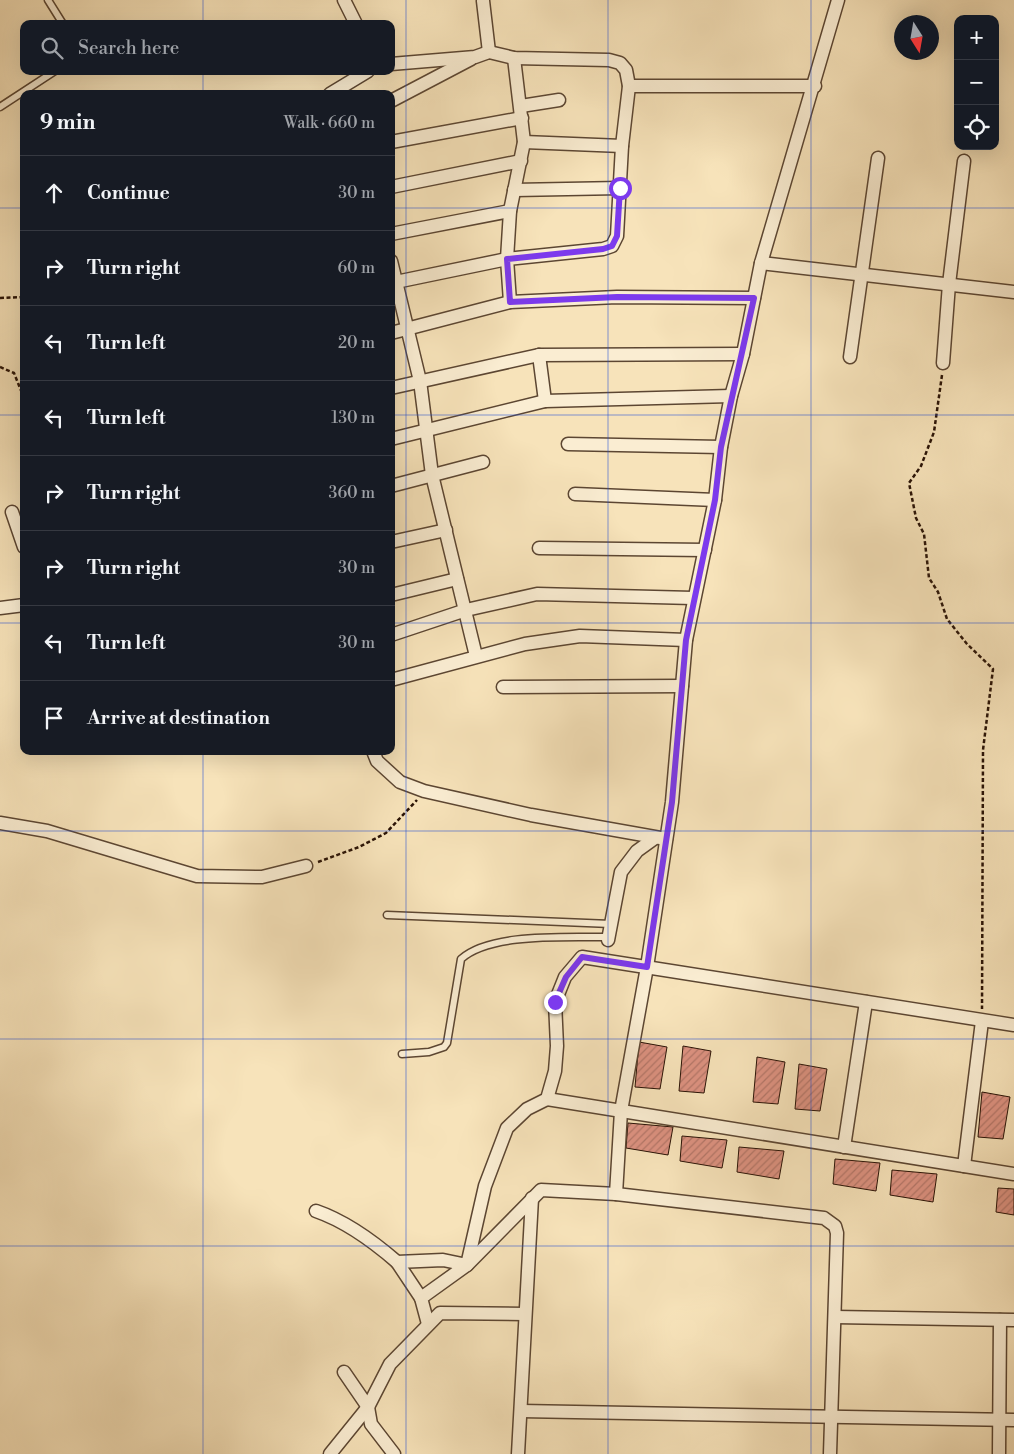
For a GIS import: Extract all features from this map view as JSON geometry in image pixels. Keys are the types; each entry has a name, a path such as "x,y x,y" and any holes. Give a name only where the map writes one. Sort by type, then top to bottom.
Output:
{"street":[{"path":"344,0 354,20"},
{"path":"616,1194 621,1111 647,967 660,838 672,802 686,640 693,598 715,500 721,447 743,354 761,263 815,86 838,0"},
{"path":"483,1 489,52"},
{"path":"395,99 475,57 489,52 514,58 609,60 620,63 626,70 629,86 622,146 617,236 612,246 603,249 507,259 395,283"},
{"path":"395,64 475,57"},
{"path":"510,302 507,259 510,211 524,142 514,58"},
{"path":"337,90 361,75"},
{"path":"629,86 815,86"},
{"path":"395,141 521,112 559,100"},
{"path":"524,142 622,146"},
{"path":"850,357 878,158"},
{"path":"395,186 521,161"},
{"path":"943,363 949,284 964,161"},
{"path":"514,190 620,188"},
{"path":"395,233 510,211"},
{"path":"761,263 1014,292"},
{"path":"395,287 420,381 432,475 476,656"},
{"path":"395,332 510,302 617,297 754,298"},
{"path":"395,387 539,355 743,354"},
{"path":"539,355 545,401"},
{"path":"395,438 545,401 732,396"},
{"path":"568,444 721,447"},
{"path":"395,485 483,462"},
{"path":"574,494 715,500"},
{"path":"12,512 20,535"},
{"path":"395,541 446,530"},
{"path":"540,548 705,550"},
{"path":"395,594 456,579"},
{"path":"395,634 466,610 537,594 693,598"},
{"path":"0,608 20,606"},
{"path":"395,679 525,644 580,636 686,640"},
{"path":"503,687 682,686"},
{"path":"374,755 376,761 400,782 424,791 531,815 660,838"},
{"path":"0,824 46,831 196,876 262,878 306,866"},
{"path":"608,938 621,872 637,851 660,838"},
{"path":"547,1099 555,1071 558,1046 555,1002 566,977 582,957 1014,1025"},
{"path":"844,1147 866,1002"},
{"path":"964,1166 982,1021"},
{"path":"467,1265 485,1186 506,1128 528,1110 547,1099 1014,1174"},
{"path":"421,1298 467,1265 537,1192 546,1189 616,1194 824,1218 836,1226 837,1233 830,1454"},
{"path":"518,1454 532,1198"},
{"path":"316,1211 328,1215 374,1243 397,1262 421,1298 428,1324"},
{"path":"397,1262 443,1260 467,1265"},
{"path":"330,1454 368,1407 390,1364 440,1313 525,1314"},
{"path":"835,1317 1014,1320"},
{"path":"999,1454 1000,1320"},
{"path":"344,1372 368,1407 370,1424 394,1454"},
{"path":"521,1411 1014,1420"}],"lane":[{"path":"48,0 60,20"},
{"path":"26,90 49,75"},
{"path":"0,107 20,94"},
{"path":"387,916 611,924"},
{"path":"402,1054 429,1052 444,1047 447,1043 461,959 468,952 500,941 608,938"}],"path":[{"path":"0,298 20,297"},
{"path":"943,363 934,432 921,466 909,483 916,518 924,534 929,578 938,592 947,619 967,644 993,669 982,750 982,1021"},
{"path":"0,367 14,373 20,388"},
{"path":"306,866 359,847 386,833 424,791"}],"building":[{"path":"639,1042 667,1047 660,1089 635,1087"},
{"path":"683,1046 711,1051 704,1093 679,1091"},
{"path":"757,1057 785,1062 778,1104 753,1102"},
{"path":"799,1064 827,1069 820,1111 795,1109"},
{"path":"982,1092 1010,1097 1003,1139 978,1137"},
{"path":"628,1123 673,1127 668,1155 626,1148"},
{"path":"682,1136 727,1140 722,1168 680,1161"},
{"path":"739,1147 784,1151 779,1179 737,1172"},
{"path":"835,1159 880,1163 876,1191 833,1184"},
{"path":"892,1170 937,1174 933,1202 890,1195"},
{"path":"998,1188 1014,1189 1014,1215 996,1212"}],"route":[{"path":"555,1002 566,977 582,957 647,967 672,802 686,640 693,598 715,500 721,447 754,298 617,297 510,302 507,259 603,249 612,246 617,236 620,188"}]}
